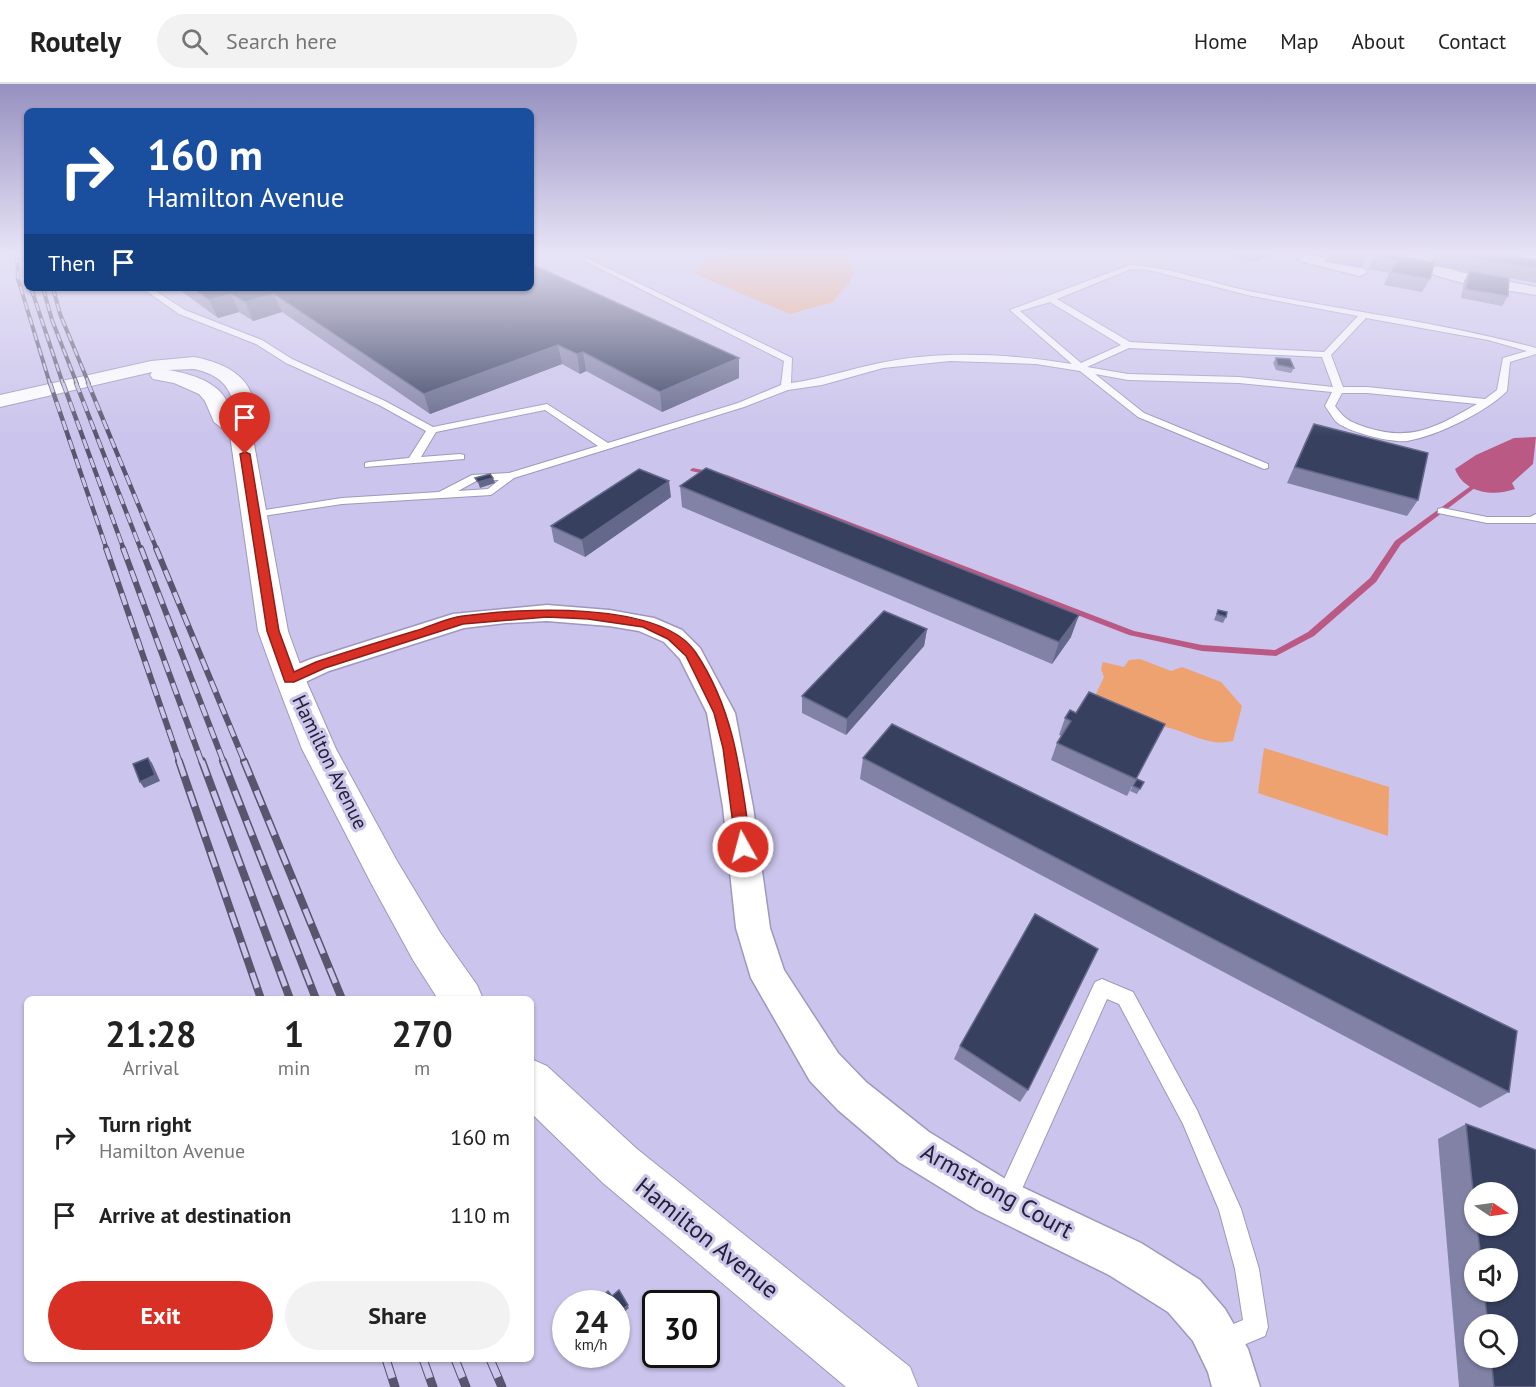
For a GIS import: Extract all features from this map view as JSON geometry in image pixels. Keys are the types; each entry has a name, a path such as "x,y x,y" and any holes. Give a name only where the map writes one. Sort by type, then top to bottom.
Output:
{"main road":[{"name":"Hamilton Avenue","path":"0,401 128,372 194,382 215,399 222,417 241,433 256,514 273,631 290,678 319,748 384,872 427,947 460,996"},
{"name":"Hamilton Avenue","path":"534,1085 620,1166 890,1387"}],"street":[{"name":"Armstrong Court","path":"290,678 320,665 462,620 506,615 547,614 609,618 645,624 673,636 691,654 721,713 738,807 753,928 769,978 824,1067 852,1096 914,1147 1005,1201 1125,1258 1184,1296 1209,1324 1231,1366 1236,1387"}],"lane":[{"path":"192,316 259,342 289,361 382,403 432,430 547,407 608,447"},
{"path":"699,316 789,360 786,387"},
{"path":"1021,316 1141,415 1264,466"},
{"path":"1079,316 1128,345"},
{"path":"1080,367 1128,345 1326,355 1363,316 1398,320 1489,338 1536,352"},
{"path":"1339,390 1332,398 1330,406 1342,422 1405,438 1460,418 1488,402 1502,391 1506,360 1536,352"},
{"path":"1326,355 1339,390"},
{"path":"256,514 342,501 491,492 510,476 741,405 786,387 822,382 882,365 950,358 1014,360 1080,367 1128,377 1239,380 1488,402"},
{"path":"413,461 432,430"},
{"path":"369,465 460,457"},
{"path":"1442,511 1487,520 1533,520 1536,517"},
{"path":"1005,1201 1102,988 1126,998 1190,1117 1230,1209 1247,1269 1256,1327 1219,1343"}],"shaded area":[{"path":"1536,437 1533,464 1512,483 1515,489 1498,493 1480,491 1465,483 1455,469 1476,455 1514,438"},
{"path":"1140,659 1171,671 1182,667 1221,682 1242,706 1233,741 1212,742 1174,729 1154,726 1093,700 1104,677 1101,669 1103,662 1124,667 1129,660"},
{"path":"1264,748 1389,787 1388,836 1258,793"}],"building":[{"path":"307,316 646,316 739,358 660,392 583,352 577,354 558,345 424,394"},
{"path":"1276,358 1290,359 1294,368 1278,365"},
{"path":"1314,424 1428,453 1418,500 1295,467"},
{"path":"706,468 1079,615 1059,642 680,486"},
{"path":"639,469 669,481 582,540 551,526"},
{"path":"490,474 493,478 478,482 475,478"},
{"path":"1218,610 1227,612 1226,617 1217,614"},
{"path":"884,611 927,629 847,719 802,696"},
{"path":"1089,692 1165,724 1136,779 1057,743 1071,721 1065,718 1070,710 1076,713"},
{"path":"892,724 1517,1031 1509,1092 863,758"},
{"path":"148,758 155,775 140,782 133,764"},
{"path":"1137,779 1144,782 1140,789 1133,786"},
{"path":"1035,914 1098,949 1028,1090 960,1046"},
{"path":"1466,1124 1536,1150 1536,1387 1494,1387 1492,1368 1518,1368 1518,1314 1487,1314 1485,1302 1518,1302 1518,1248 1480,1248 1478,1236 1518,1236 1518,1182 1472,1182"}],"waterway":[{"path":"693,470 725,476 1132,633 1202,648 1276,653 1311,634 1373,580 1398,543 1481,481"}],"railway":[{"path":"29,316 50,384"},
{"path":"40,316 63,384"},
{"path":"51,316 77,384"},
{"path":"61,316 89,384"},
{"path":"50,383 107,550"},
{"path":"63,383 124,550"},
{"path":"76,383 141,550"},
{"path":"88,383 157,550"},
{"path":"106,548 180,763"},
{"path":"123,548 202,763"},
{"path":"141,548 224,763"},
{"path":"156,548 245,763"},
{"path":"179,761 260,996"},
{"path":"202,761 289,996"},
{"path":"223,761 315,996"},
{"path":"244,761 341,996"},
{"path":"387,1362 395,1387"},
{"path":"424,1362 433,1387"},
{"path":"456,1362 466,1387"},
{"path":"491,1362 502,1387"}],"route":[{"path":"245,454 273,631 290,678 320,665 462,620 506,615 547,614 618,619 645,624 673,636 691,654 721,713 730,748 743,847"}]}
